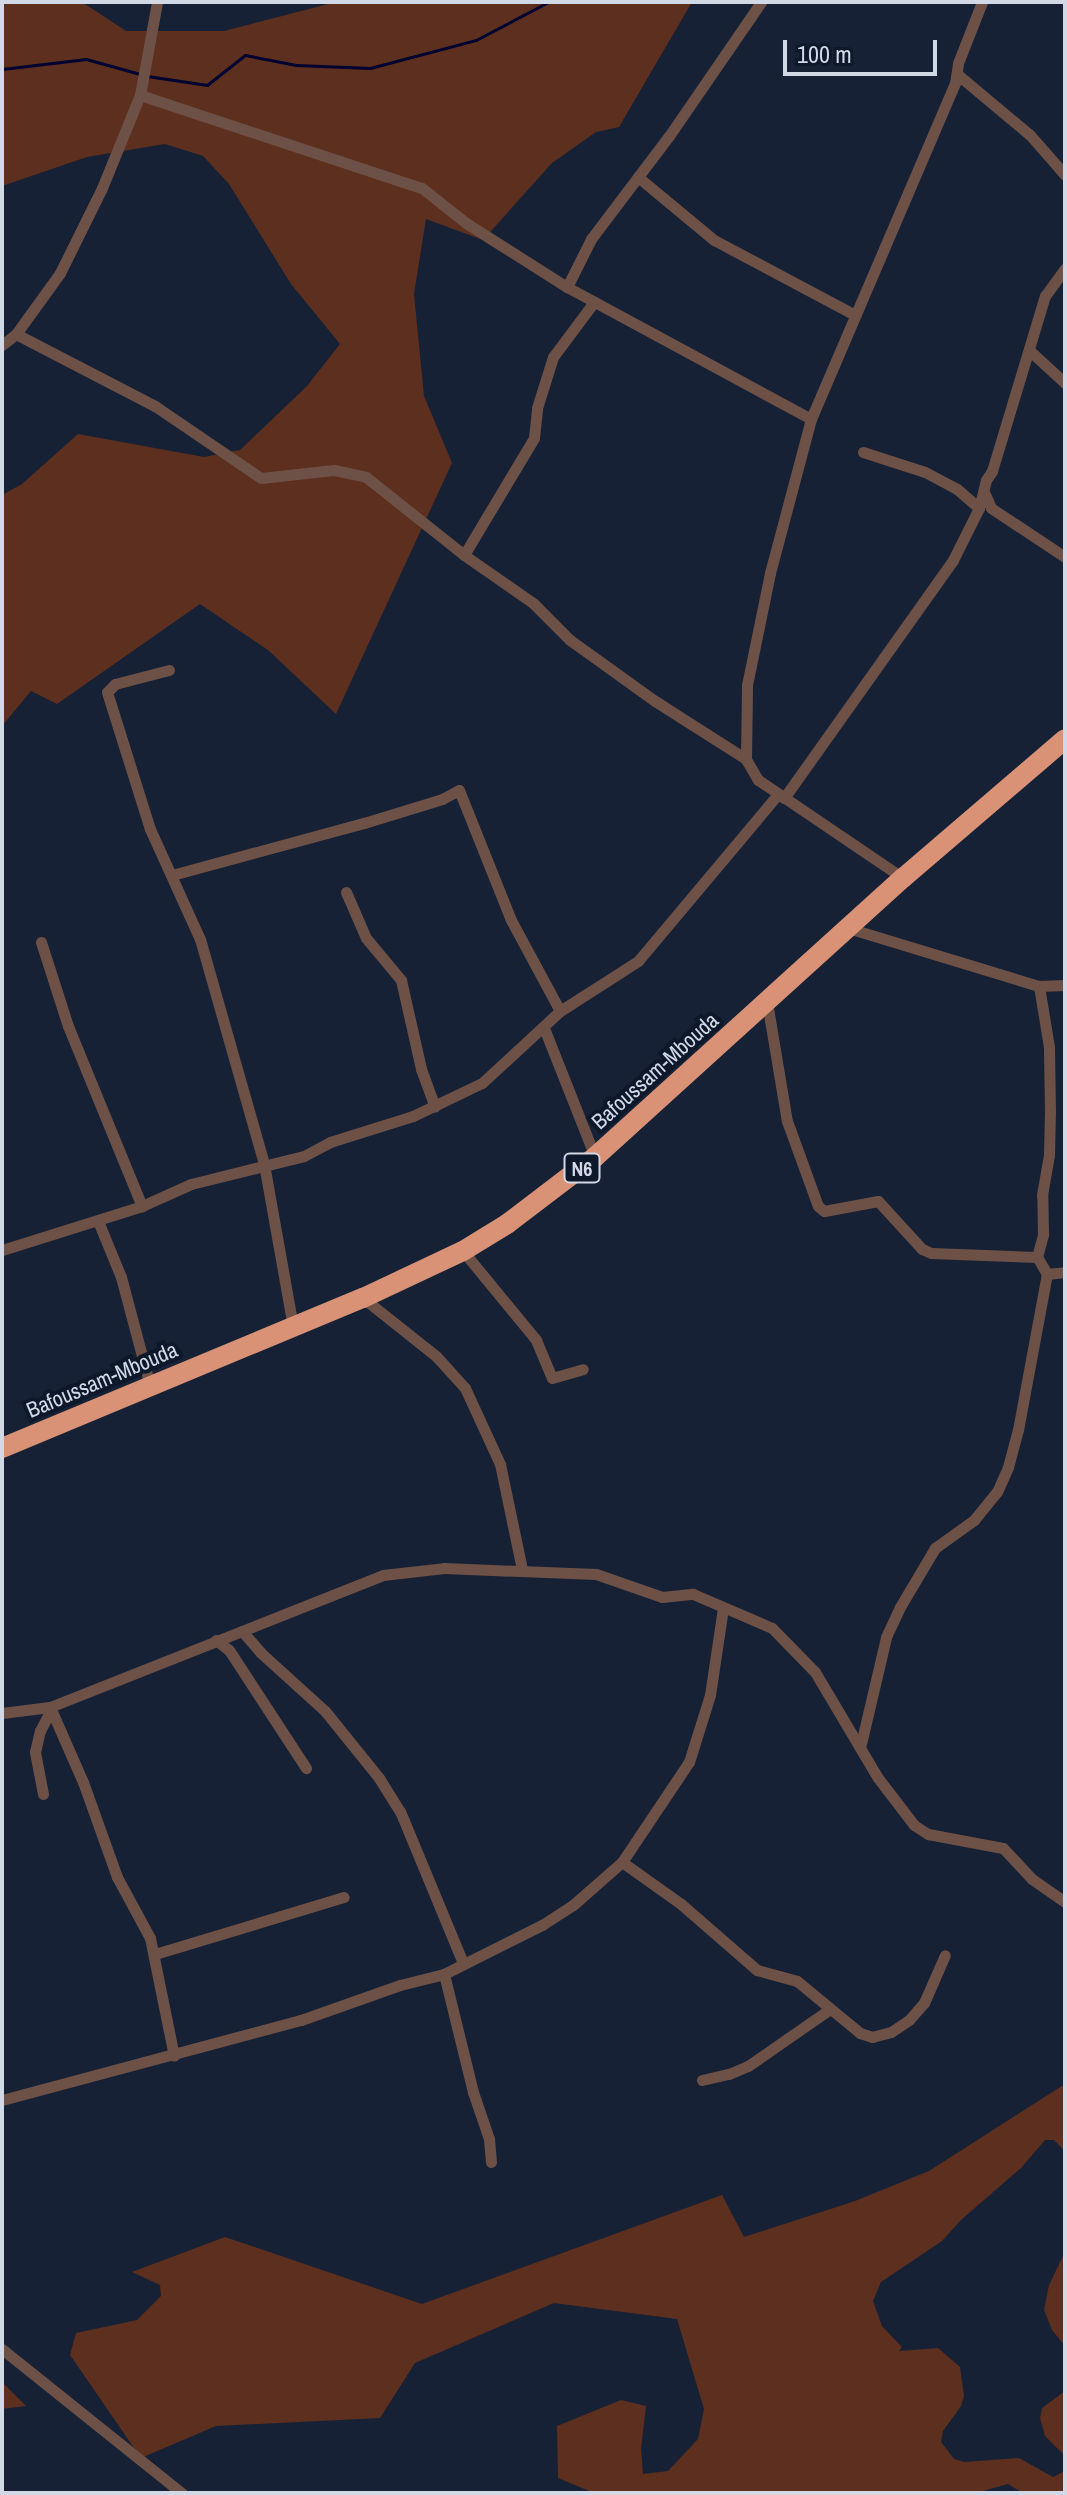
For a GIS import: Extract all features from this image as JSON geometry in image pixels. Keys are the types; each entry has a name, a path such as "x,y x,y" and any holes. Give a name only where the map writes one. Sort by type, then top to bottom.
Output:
{"highway":[{"name":"Bafoussam-Mbouda","path":"2,1448 363,1298 463,1251 507,1224 595,1157 903,878 1065,739"}],"street":[{"path":"2,345 16,334 60,273 102,188 140,95 157,2"},
{"path":"567,287 591,239 761,2"},
{"path":"746,759 747,685 770,573 811,419 957,74 982,2"},
{"path":"957,74 1030,135 1065,175"},
{"path":"140,95 422,188 466,223 567,287 811,419"},
{"path":"638,177 714,240 855,315"},
{"path":"2,1250 142,1206 191,1184 304,1156 330,1142 435,1107 482,1083 560,1011 638,961 781,796 953,560 979,508 1045,296 1065,268"},
{"path":"464,555 534,438 537,408 553,357 594,302"},
{"path":"16,334 155,406 261,478 334,470 366,477 464,555 533,603 570,640 643,693 746,759 758,780 903,878"},
{"path":"1029,350 1065,383"},
{"path":"863,452 925,472 957,489 979,508"},
{"path":"983,491 991,508 1065,557"},
{"path":"169,670 115,684 107,692 150,829 200,939 264,1164 293,1326"},
{"path":"172,875 364,823 442,799 459,790 511,920 560,1011"},
{"path":"346,892 366,938 401,980 421,1069 435,1107"},
{"path":"848,928 1039,986 1065,985"},
{"path":"41,942 68,1026 142,1206"},
{"path":"861,1744 886,1637 900,1607 935,1548 974,1520 997,1492 1008,1467 1047,1274 1037,1257 1043,1234 1042,1195 1049,1155 1050,1112 1049,1047 1039,986"},
{"path":"767,1002 787,1121 812,1196 824,1211 878,1201 922,1249 931,1253 1037,1257"},
{"path":"544,1028 595,1157"},
{"path":"98,1221 121,1277 150,1386"},
{"path":"463,1251 536,1340 552,1378 583,1369"},
{"path":"1047,1274 1065,1272"},
{"path":"363,1298 436,1356 465,1388 500,1464 522,1569"},
{"path":"2,1713 51,1708 383,1575 420,1569 522,1569 596,1574 662,1597 693,1594 765,1625 797,1651 815,1672 898,1808 914,1825 928,1834 1003,1848 1032,1879 1065,1902"},
{"path":"2,2100 301,2020 400,1985 444,1974 542,1925 573,1905 622,1862 689,1762 710,1695 723,1608"},
{"path":"242,1631 261,1653 325,1711 379,1778 400,1811 463,1963"},
{"path":"216,1640 229,1650 306,1768"},
{"path":"43,1794 35,1752 40,1731 51,1708"},
{"path":"51,1708 83,1782 117,1877 144,1922 155,1954 174,2056"},
{"path":"622,1862 681,1904 757,1970 797,1981 860,2033 872,2037 891,2032 909,2020 924,2003 945,1955"},
{"path":"155,1954 344,1897"},
{"path":"444,1974 473,2092 489,2139 491,2162"},
{"path":"702,2080 748,2066 830,2009"},
{"path":"2,2349 182,2493"}],"shaded area":[{"path":"2,2 82,2 126,31 224,31 336,2 692,2 619,127 596,132 552,163 483,240 426,219 414,294 424,396 452,463 336,714 268,650 200,604 57,704 31,691 2,726 2,495 22,484 78,434 204,457 240,450 307,386 340,344 291,284 229,184 203,156 165,144 87,157 2,186"},
{"path":"1065,2084 1065,2151 1054,2140 1045,2140 1021,2168 961,2220 942,2241 881,2282 873,2301 882,2326 902,2347 899,2351 938,2348 960,2367 964,2396 961,2406 943,2431 941,2442 954,2459 964,2462 1019,2458 1053,2477 1065,2471 1065,2493 1023,2493 1008,2484 976,2493 594,2493 558,2478 557,2426 621,2400 646,2406 641,2449 643,2474 668,2471 698,2439 704,2409 677,2319 554,2303 415,2363 380,2418 216,2426 141,2458 70,2355 76,2333 137,2320 161,2296 160,2285 132,2272 225,2237 422,2304 722,2195 744,2237 855,2201 929,2171"},
{"path":"1065,2252 1065,2346 1052,2330 1044,2310 1049,2285"},
{"path":"2,2382 26,2406 2,2409"},
{"path":"1065,2391 1065,2456 1045,2436 1040,2418 1042,2408"}],"waterway":[{"path":"147,76 207,85 245,55 296,65 370,68 476,40 548,2"},
{"path":"2,69 86,59 140,74"}]}
